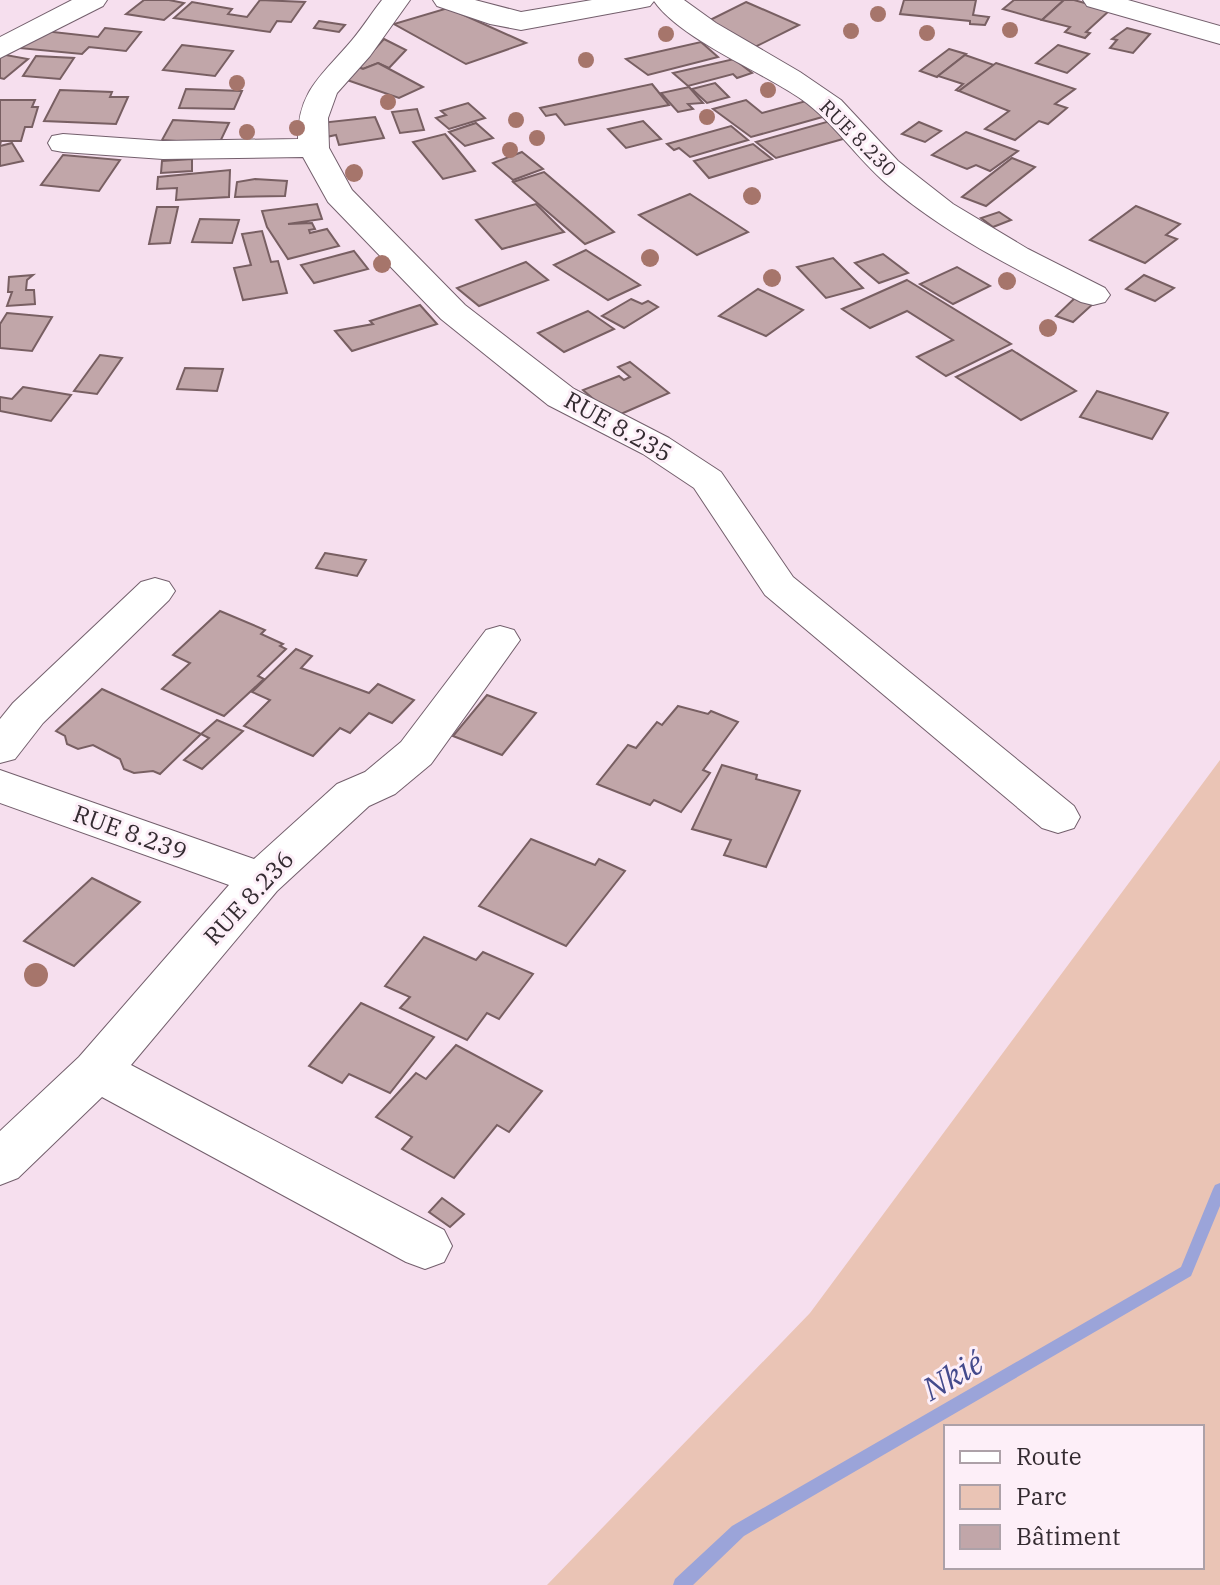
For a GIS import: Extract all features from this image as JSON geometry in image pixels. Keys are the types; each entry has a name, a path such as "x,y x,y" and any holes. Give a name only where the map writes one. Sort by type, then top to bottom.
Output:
{"street":[{"path":"0,49 93,0"},
{"path":"63,143 163,150 313,148 313,118 323,90 360,50 396,0"},
{"path":"447,0 500,18 521,21 640,0"},
{"name":"RUE 8.230","path":"667,0 718,39 831,106 876,159 951,217 1008,253 1093,295"},
{"path":"1097,0 1220,35"},
{"name":"RUE 8.235","path":"313,148 324,173 339,195 453,312 561,397 656,446 708,480 779,586 1058,817"},
{"path":"0,748 28,713 155,591"},
{"name":"RUE 8.236","path":"0,1163 97,1071 261,879 353,795 380,783 416,753 500,640"},
{"name":"RUE 8.239","path":"0,786 261,879"},
{"path":"97,1071 425,1246"}],"green space":[{"path":"1220,760 1220,1585 547,1585 810,1313"}],"building":[{"path":"144,0 184,3 164,20 126,14"},
{"path":"260,0 305,2 291,22 277,21 270,32 174,18 192,2 232,9 228,14 247,17"},
{"path":"904,0 976,0 973,15 989,17 985,25 900,14"},
{"path":"1014,0 1064,0 1042,20 1003,9"},
{"path":"1064,0 1110,10 1086,32 1090,33 1085,38 1065,32 1070,27 1042,20"},
{"path":"746,2 799,25 755,47 702,24"},
{"path":"448,8 526,43 466,64 394,24"},
{"path":"319,21 345,25 339,32 314,28"},
{"path":"105,28 141,32 126,51 89,47 82,54 19,48 35,30 98,37"},
{"path":"1127,28 1150,34 1133,53 1110,48 1117,40 1112,39"},
{"path":"384,39 406,50 389,68 378,63 363,69 358,67"},
{"path":"701,42 718,57 648,75 626,59"},
{"path":"182,45 233,51 215,76 163,70"},
{"path":"1058,45 1089,54 1067,73 1036,63"},
{"path":"949,49 966,54 937,77 920,71"},
{"path":"0,54 28,59 4,79 0,78"},
{"path":"965,55 994,65 959,91 956,90 963,84 938,76"},
{"path":"36,56 74,58 60,79 23,76"},
{"path":"734,59 752,73 737,78 733,74 688,86 673,73"},
{"path":"378,63 423,87 399,98 347,80 358,67 363,69"},
{"path":"996,63 1075,89 1055,104 1067,108 1048,124 1039,121 1015,140 985,129 1009,111 959,91"},
{"path":"715,83 729,97 707,103 692,89"},
{"path":"652,84 669,105 565,125 556,114 546,116 540,108"},
{"path":"689,87 703,103 688,104 693,109 678,112 661,93"},
{"path":"186,89 242,91 234,109 179,108"},
{"path":"60,90 112,92 110,97 128,97 116,124 44,121"},
{"path":"0,100 35,100 32,107 38,107 32,127 25,127 21,141 1,141 0,145"},
{"path":"746,100 762,113 806,101 826,116 751,137 713,109"},
{"path":"468,103 485,118 449,129 436,118 446,115 441,111"},
{"path":"417,109 424,130 400,133 392,112"},
{"path":"375,117 384,138 339,145 336,135 326,137 320,123"},
{"path":"173,120 229,123 219,144 162,140"},
{"path":"643,121 661,139 626,148 608,129"},
{"path":"830,121 850,137 776,158 756,142"},
{"path":"919,122 941,131 925,142 902,134"},
{"path":"476,123 493,138 465,146 449,132"},
{"path":"731,126 748,140 690,157 679,148 674,150 667,144"},
{"path":"966,132 1018,151 990,171 976,165 967,169 932,155"},
{"path":"445,134 475,171 443,179 413,142"},
{"path":"12,143 23,161 0,166 0,146"},
{"path":"753,144 772,159 709,178 694,161"},
{"path":"522,152 543,169 513,180 493,163"},
{"path":"63,155 120,160 99,191 41,185"},
{"path":"1012,158 1035,167 986,206 962,197"},
{"path":"192,159 192,171 161,173 162,161"},
{"path":"230,170 229,197 176,200 177,188 157,189 158,177"},
{"path":"544,172 614,232 585,244 513,182"},
{"path":"255,179 287,181 285,196 235,197 237,182"},
{"path":"690,194 748,232 697,255 639,215"},
{"path":"317,204 322,219 288,224 312,223 315,229 309,230 310,233 327,229 339,246 288,259 267,227 262,211"},
{"path":"536,204 564,232 502,249 476,220"},
{"path":"1136,206 1180,224 1166,235 1177,239 1145,263 1090,240"},
{"path":"157,207 178,207 170,243 149,244"},
{"path":"999,212 1011,220 993,227 981,218"},
{"path":"200,219 239,220 232,243 192,242"},
{"path":"262,231 271,262 278,261 287,293 243,300 234,268 251,265 242,234"},
{"path":"586,250 640,285 608,300 554,265"},
{"path":"354,251 368,269 314,283 301,265"},
{"path":"883,254 908,273 879,283 855,263"},
{"path":"833,258 863,288 826,298 797,267"},
{"path":"526,262 548,280 479,306 457,288"},
{"path":"957,267 990,286 953,304 920,284"},
{"path":"33,275 27,280 26,290 34,290 35,304 7,306 12,292 8,292 9,277"},
{"path":"1144,275 1174,288 1155,301 1126,289"},
{"path":"907,280 1011,344 946,376 917,357 953,340 907,311 870,328 842,309"},
{"path":"758,289 803,310 766,336 719,316"},
{"path":"1076,297 1094,303 1073,322 1056,316"},
{"path":"631,299 642,304 648,301 658,307 624,328 602,316"},
{"path":"420,305 437,324 352,351 335,331 373,324 370,321"},
{"path":"588,311 614,329 564,352 538,333"},
{"path":"7,313 52,317 32,351 0,348 0,324"},
{"path":"1012,350 1076,391 1021,420 956,377"},
{"path":"100,355 122,358 97,394 74,391"},
{"path":"630,362 669,393 614,417 583,390 619,376 624,380 630,377 618,367"},
{"path":"185,368 223,369 217,391 177,389"},
{"path":"23,387 71,395 51,421 0,411 0,397 12,399"},
{"path":"1097,391 1168,413 1152,439 1080,417"},
{"path":"325,553 366,560 357,576 316,568"},
{"path":"220,611 265,630 261,634 283,644 280,646 286,649 258,676 264,679 224,716 162,689 190,663 173,655"},
{"path":"296,649 312,656 301,668 369,693 378,684 414,700 392,723 369,713 350,733 340,728 313,756 244,726 270,700 252,692"},
{"path":"102,689 201,734 160,774 153,771 134,773 124,769 120,759 93,745 78,749 67,744 65,736 56,731"},
{"path":"487,695 536,713 502,755 453,736"},
{"path":"678,706 708,714 711,711 738,722 703,770 710,773 681,812 654,800 650,805 597,784 628,745 636,748 657,722 662,725"},
{"path":"217,720 243,731 202,769 184,760 209,738 201,734"},
{"path":"722,765 757,775 756,779 800,791 766,867 724,855 731,840 692,829"},
{"path":"531,839 595,865 599,859 625,871 566,946 479,906"},
{"path":"92,878 140,902 74,966 24,941"},
{"path":"424,937 476,960 483,952 533,974 499,1019 487,1013 467,1040 400,1008 410,997 385,986"},
{"path":"361,1003 434,1037 390,1093 349,1074 342,1083 309,1066"},
{"path":"456,1045 542,1091 509,1132 497,1125 454,1178 402,1149 412,1137 376,1117 416,1073 426,1079"},
{"path":"442,1198 464,1214 450,1227 429,1212"}],"waterway":[{"name":"Nkié","path":"681,1585 738,1531 1186,1271 1220,1189"}]}
